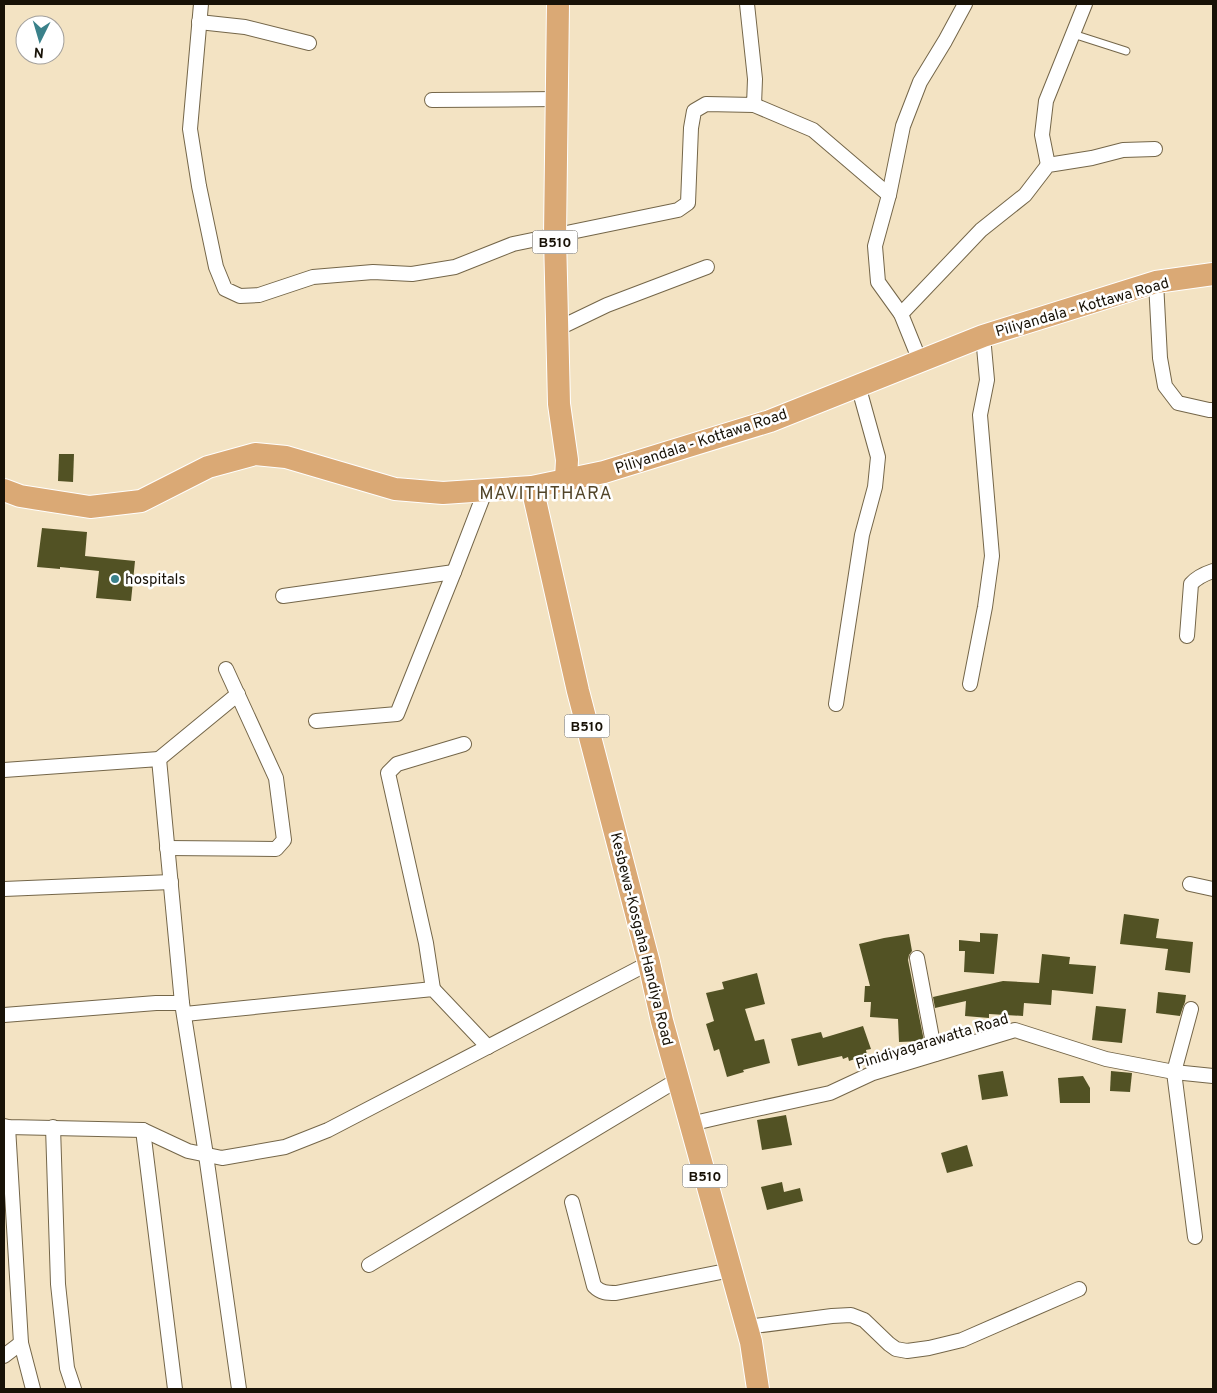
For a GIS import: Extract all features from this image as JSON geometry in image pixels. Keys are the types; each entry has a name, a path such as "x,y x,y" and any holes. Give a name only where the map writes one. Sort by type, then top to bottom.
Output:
{"main road":[{"name":"B510","path":"558,4 555,236 559,404 567,460 566,479"},
{"name":"Piliyandala - Kottawa Road","path":"4,490 20,496 90,507 141,501 208,467 255,454 286,457 395,489 443,493 532,487 604,472 770,422 983,336 1156,282 1213,274"},
{"name":"Kesbewa-Kosgaha Handiya Road","path":"532,487 578,692 649,963 662,1021 751,1342 758,1389"}],"street":[{"path":"201,4 190,129 199,186 216,267 225,289 240,296 259,295 313,277 373,272 412,274 455,267 513,244 678,210 688,203 691,128 694,111 706,104 754,105 813,130 889,195"},
{"path":"746,4 755,79 754,105"},
{"path":"920,360 901,314 878,282 875,246 889,195 903,126 920,82 965,4"},
{"path":"1048,166 1042,135 1046,101 1085,4"},
{"path":"200,22 245,27 309,43"},
{"path":"432,100 557,99"},
{"path":"901,314 981,230 1025,195 1048,166 1123,150 1155,149"},
{"path":"557,329 607,305 708,268"},
{"path":"1156,282 1160,358 1165,386 1178,404 1213,410"},
{"path":"970,684 992,556 980,415 987,380 983,336"},
{"path":"836,704 862,535 875,487 878,457 858,386"},
{"path":"316,721 397,714 486,489"},
{"path":"1187,636 1191,584 1202,575 1213,571"},
{"path":"283,596 454,572"},
{"path":"168,848 276,849 284,840 276,778 226,669"},
{"path":"4,770 159,759 238,694"},
{"path":"464,744 397,764 388,773 426,943 432,989 488,1047"},
{"path":"159,759 183,1009 206,1155 238,1389"},
{"path":"4,888 171,882"},
{"path":"1190,884 1213,889"},
{"path":"917,958 935,1054"},
{"path":"33,1389 22,1343 9,1226 6,1126 142,1130 188,1151 222,1158 285,1146 328,1130 649,963"},
{"path":"4,1015 156,1003 183,1009 432,989"},
{"path":"1191,1009 1174,1072 1195,1237"},
{"name":"Pinidiyagarawatta Road","path":"690,1124 830,1093 873,1073 1015,1030 1106,1059 1174,1072 1213,1076"},
{"path":"369,1265 678,1079"},
{"path":"53,1127 58,1284 67,1368 74,1389"},
{"path":"142,1130 175,1389"},
{"path":"572,1202 594,1286 602,1292 616,1293 731,1270"},
{"path":"747,1327 851,1315 864,1320 896,1349 908,1351 962,1340 1079,1289"},
{"path":"4,1356 22,1343"}],"lane":[{"path":"1073,34 1126,51"}],"building":[{"path":"59,454 74,454 73,482 58,481"},
{"path":"42,528 87,532 85,556 135,561 131,601 96,598 99,571 37,567"},
{"path":"1124,914 1159,919 1156,938 1193,942 1190,973 1165,970 1168,949 1120,944"},
{"path":"980,933 998,934 994,974 964,972 965,951 959,951 959,940 980,942"},
{"path":"909,934 912,951 908,960 924,1041 899,1042 898,1019 870,1017 871,1002 864,1002 865,986 870,986 859,944"},
{"path":"1042,954 1070,957 1069,964 1096,966 1093,994 1052,990 1051,1005 1024,1003 1023,1016 989,1014 989,1018 965,1016 966,1001 935,1008 933,997 1003,981 1039,983"},
{"path":"757,973 765,1004 745,1009 755,1041 764,1039 770,1063 743,1070 744,1072 727,1077 719,1049 714,1051 706,1024 714,1021 706,993 724,989 722,982"},
{"path":"1158,992 1186,995 1180,1016 1156,1013"},
{"path":"1096,1006 1126,1009 1122,1043 1092,1040"},
{"path":"863,1026 871,1049 866,1050 867,1055 849,1061 848,1057 843,1059 842,1056 798,1066 791,1039 821,1032 823,1038"},
{"path":"1003,1071 1008,1096 982,1100 978,1075"},
{"path":"1111,1071 1132,1073 1130,1092 1110,1091"},
{"path":"1083,1076 1090,1088 1090,1103 1060,1103 1058,1078"},
{"path":"786,1115 792,1145 762,1150 757,1120"},
{"path":"967,1145 973,1166 947,1173 941,1153"},
{"path":"782,1182 784,1192 800,1188 803,1201 767,1210 761,1187"}],"place":[{"name":"hospitals","path":"115,579"}],"district":[{"name":"MAVITHTHARA","path":"546,493"}]}
